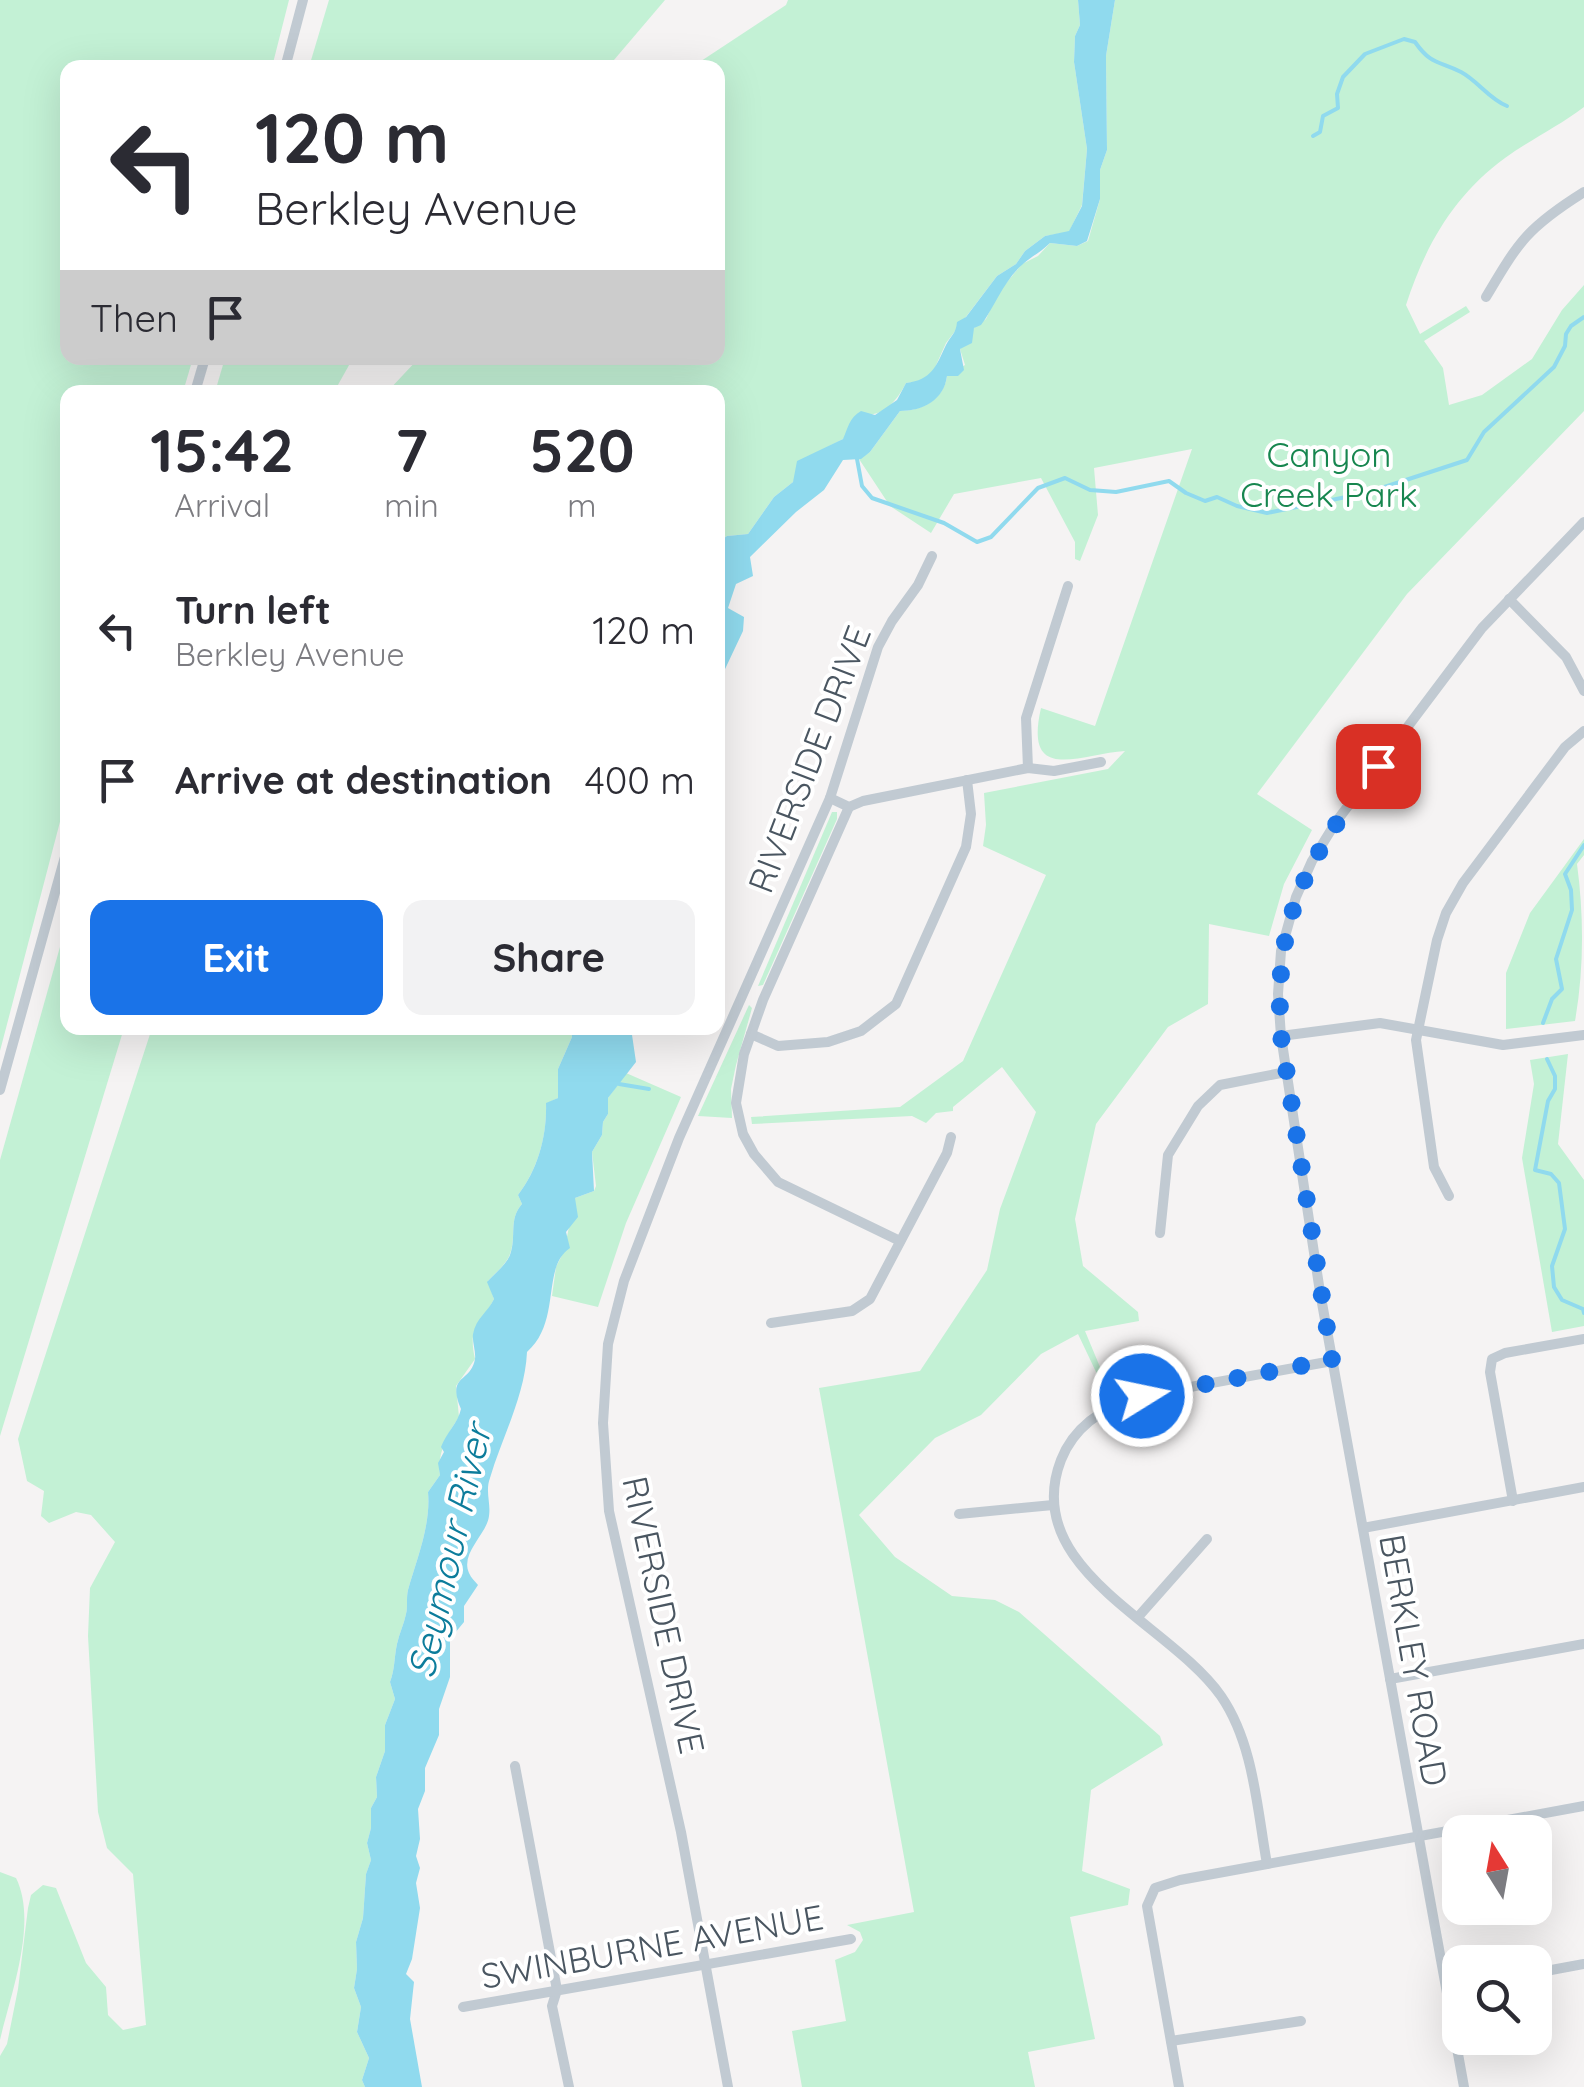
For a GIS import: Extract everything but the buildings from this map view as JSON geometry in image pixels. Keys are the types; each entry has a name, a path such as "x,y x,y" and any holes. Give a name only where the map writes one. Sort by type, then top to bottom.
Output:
{"street":[{"path":"288,60 303,0"},
{"path":"1486,297 1529,231 1584,192"},
{"name":"BERKLEY ROAD","path":"1442,1967 1332,1360 1286,1072 1278,994 1281,952 1296,898 1312,861 1336,822 1456,660 1509,598 1584,522"},
{"name":"RIVERSIDE DRIVE","path":"728,2087 681,1832 609,1511 604,1390 608,1344 624,1281 679,1138 830,798 878,646 932,556"},
{"path":"1028,768 1026,718 1068,586"},
{"path":"1509,598 1566,658 1584,691"},
{"path":"1450,1196 1434,1167 1418,1060 1418,1029 1446,913 1463,883 1565,747 1584,732"},
{"path":"830,798 849,808 863,801 1028,768 1054,771 1102,762"},
{"path":"752,1034 778,1046 828,1042 862,1032 896,1004 966,847 971,814 967,780"},
{"name":"RIVERSIDE DRIVE","path":"849,808 764,1000 744,1054 736,1104 743,1134 766,1171 794,1192 900,1241"},
{"path":"0,1090 60,875"},
{"path":"746,992 764,1000"},
{"path":"1281,1036 1362,1024 1399,1024 1503,1045 1584,1035"},
{"path":"1160,1232 1168,1156 1198,1106 1220,1086 1286,1072"},
{"path":"771,1323 862,1307 870,1299 948,1153 951,1137"},
{"path":"1514,1501 1490,1372 1492,1359 1505,1353 1584,1339"},
{"path":"1267,1864 1246,1750 1228,1708 1210,1682 1076,1562 1061,1535 1053,1505 1056,1476 1067,1446 1091,1418 1114,1405 1142,1396 1332,1360"},
{"path":"1363,1528 1584,1488"},
{"path":"959,1514 1053,1505"},
{"path":"1138,1617 1207,1538"},
{"path":"1390,1680 1584,1644"},
{"path":"514,1766 557,1990 552,2006 569,2087"},
{"path":"1179,2087 1147,1906 1155,1888 1584,1806"},
{"name":"SWINBURNE AVENUE","path":"463,2007 851,1939"},
{"path":"1552,1970 1584,1964"},
{"path":"1170,2041 1301,2021"},
{"name":"BERKLEY ROAD","path":"1458,2055 1464,2087"}],"green space":[{"path":"0,0 289,0 274,60 60,60 60,365 191,365 185,385 60,385 60,822 0,1051"},
{"path":"329,0 665,0 614,60 311,60"},
{"path":"788,0 1078,0 1080,25 1075,36 1074,62 1087,149 1082,205 1069,232 1045,236 997,276 946,343 933,372 922,381 906,383 885,409 865,415 843,439 806,458 793,482 774,497 748,534 725,537 725,385 394,385 412,365 725,365 725,60 703,60"},
{"name":"Canyon Creek Park","path":"1115,0 1584,0 1584,107 1505,158 1471,188 1432,242 1406,305 1420,334 1466,306 1470,312 1424,341 1443,368 1449,405 1482,395 1532,359 1562,310 1584,285 1584,411 1407,594 1257,794 1312,830 1284,884 1269,936 1209,924 1208,1004 1168,1027 1096,1124 1075,1219 1083,1266 1138,1312 1139,1321 1085,1331 1110,1391 1106,1393 1078,1334 1041,1354 981,1415 935,1438 859,1515 895,1557 952,1596 995,1600 1019,1612 1160,1736 1163,1745 1091,1790 1082,1871 1130,1889 1128,1905 1070,1917 1095,2039 1028,2052 1035,2087 802,2087 792,2031 846,2021 835,1960 855,1952 863,1940 860,1932 847,1925 914,1912 819,1388 920,1371 987,1270 1000,1209 1036,1112 1002,1067 953,1111 936,1113 926,1123 912,1116 752,1124 751,1117 900,1107 963,1061 1046,875 983,846 984,793 1108,769 1125,751 1075,759 1048,756 1040,748 1041,708 1095,726 1192,449 1094,468 1098,515 1080,561 1075,559 1075,542 1041,478 954,494 931,533 890,506 859,459 870,452 900,411 931,402 947,376 965,365 960,349 974,328 986,319 998,293 1022,264 1038,256 1050,243 1077,246 1088,241 1100,199 1100,170 1107,150 1106,56"},
{"path":"223,365 349,365 338,385 217,385"},
{"path":"832,812 837,812 837,819 763,985 758,986"},
{"path":"1584,839 1584,855 1577,864 1582,943 1575,1021 1506,1029 1506,973 1530,913"},
{"path":"60,947 60,1035 122,1035 0,1436 0,1160"},
{"path":"749,1005 752,1008 731,1089 732,1118 698,1116"},
{"path":"150,1035 572,1035 558,1069 558,1098 546,1104 540,1152 518,1195 522,1204 515,1216 510,1254 488,1281 494,1299 474,1331 475,1359 456,1386 459,1417 444,1445 440,1475 428,1492 425,1529 397,1644 390,1682 395,1699 385,1725 385,1751 376,1777 377,1797 371,1808 367,1843 371,1860 356,1942 354,1988 361,2007 357,2032 369,2058 362,2080 365,2087 0,2087 0,2056 7,2044 18,1989 28,1908 31,1895 43,1885 56,1888 86,1963 106,1987 108,2015 123,2030 146,2025 133,1874 107,1848 98,1812 88,1636 90,1588 115,1542 91,1515 76,1512 49,1523 41,1516 44,1491 27,1481 18,1439"},
{"path":"1568,1054 1558,1144 1584,1180 1584,1326 1552,1332 1522,1158 1534,1084 1530,1060"},
{"path":"626,1073 681,1097 626,1223 598,1307 552,1296 575,1198 594,1191 596,1186 592,1152 602,1135 608,1098"},
{"path":"0,1872 16,1878 22,1896 24,1936 0,2040"}],"water":[{"path":"1078,0 1115,0 1106,56 1107,150 1100,170 1100,199 1087,241 1077,246 1050,243 1016,270 981,325 974,328 972,343 960,349 964,370 958,376 947,376 942,392 931,402 900,411 861,459 843,460 824,490 750,557 753,576 736,584 728,608 744,617 743,631 725,669 725,537 748,534 774,497 793,482 797,461 843,439 857,414 861,411 875,415 897,400 906,383 932,371 957,322 966,317 997,276 1016,264 1025,251 1045,236 1069,231 1082,206 1087,149 1074,62 1075,36 1080,25"},
{"name":"Seymour River","path":"632,1035 636,1062 608,1098 602,1135 592,1152 594,1191 575,1198 578,1217 566,1232 570,1248 556,1268 544,1325 527,1352 518,1400 489,1483 487,1523 468,1558 469,1573 478,1585 464,1606 464,1622 450,1639 450,1677 439,1709 439,1735 425,1768 425,1791 418,1809 420,1839 416,1856 420,1868 416,1883 420,1908 406,1974 414,1982 410,2019 422,2087 365,2087 362,2080 369,2058 357,2032 361,2007 354,1988 356,1942 371,1860 367,1843 371,1808 377,1797 376,1777 385,1751 385,1725 395,1699 390,1682 397,1644 425,1529 428,1492 440,1475 438,1463 444,1452 441,1447 461,1409 456,1390 473,1367 475,1328 494,1299 487,1282 510,1255 515,1216 522,1204 518,1195 540,1152 546,1103 558,1098 558,1069 572,1037"}],"waterway":[{"path":"1313,136 1320,132 1323,116 1338,108 1337,94 1343,77 1365,54 1404,39 1415,42 1431,59 1461,72 1507,106"},
{"path":"857,459 862,486 872,498 944,523 977,542 991,537 1038,488 1065,478 1090,490 1116,492 1169,481 1205,501 1217,497 1267,513 1366,493 1467,460 1484,432 1554,367 1565,346 1566,334 1584,317"},
{"path":"1543,1023 1552,999 1562,989 1556,959 1572,910 1565,874 1584,845"},
{"path":"1547,1059 1555,1076 1555,1089 1548,1101 1535,1170 1551,1174 1559,1183 1565,1229 1552,1266 1554,1287 1562,1300 1584,1313"},
{"path":"619,1084 649,1089"}],"route":[{"path":"1142,1396 1332,1360 1281,1036 1281,952 1296,898 1312,861 1378,766"}]}
